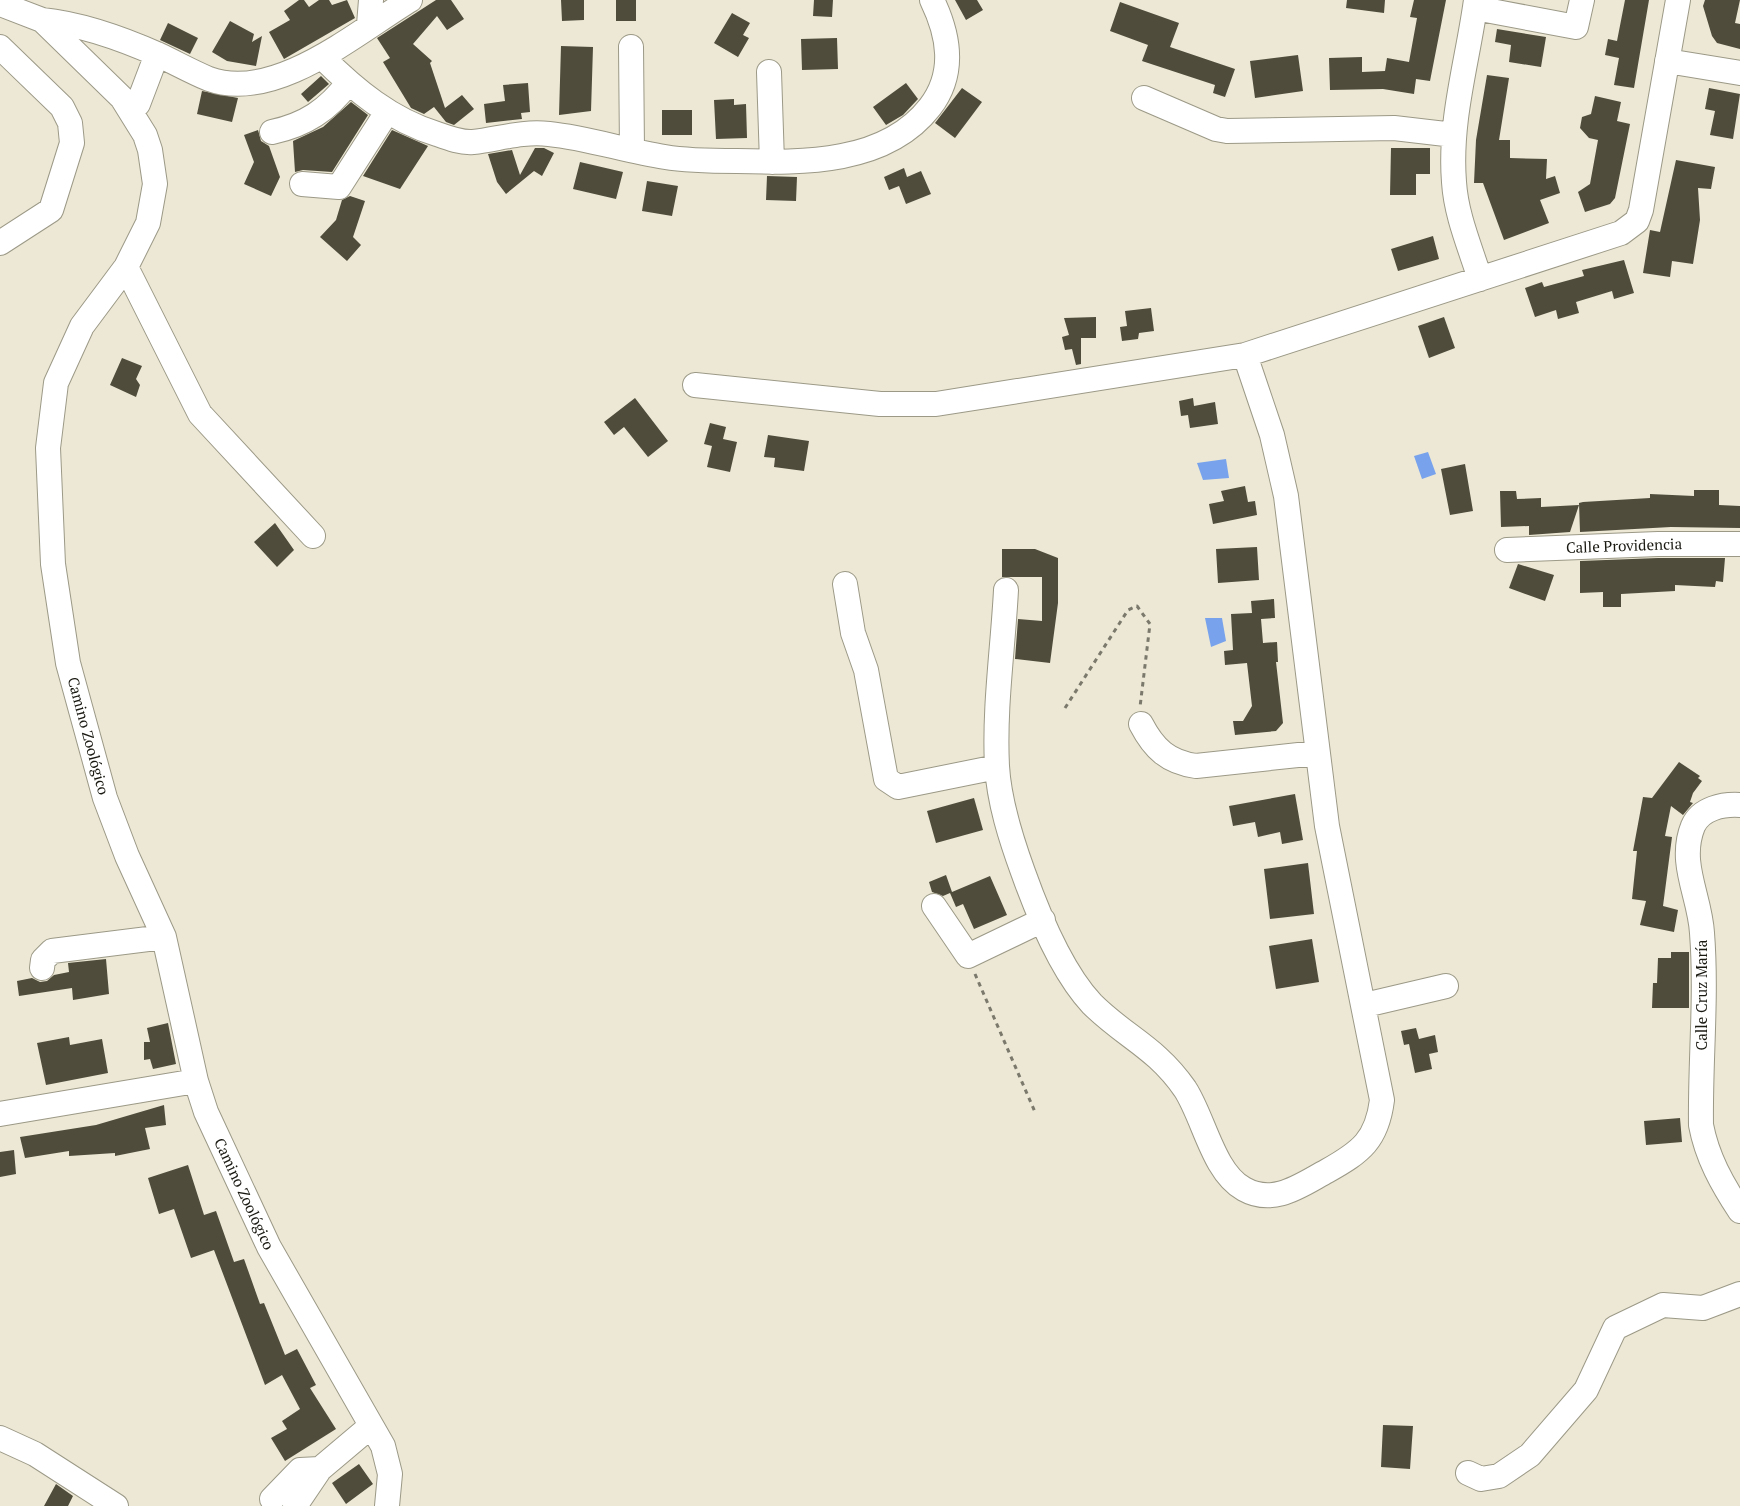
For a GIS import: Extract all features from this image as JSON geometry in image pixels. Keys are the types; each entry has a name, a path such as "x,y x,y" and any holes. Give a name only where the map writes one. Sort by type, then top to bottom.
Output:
{"street":[{"path":"369,25 371,0"},
{"path":"42,20 68,22 157,54 210,79 235,84 267,80 322,57 410,0"},
{"path":"322,57 348,83 387,112 416,127 457,140 471,142 524,133 549,134 666,158 809,161 851,154 888,142 922,117 936,98 949,54 945,26 932,0"},
{"path":"1480,279 1457,204 1454,183 1454,135 1476,4 1575,27 1582,0"},
{"path":"695,385 880,404 936,404 1245,355 1621,233 1637,220 1641,210 1678,0"},
{"name":"Camino Zoológico","path":"1,6 42,20 122,98 145,135 150,150 155,184 148,223 126,267 82,326 56,383 48,448 53,564 68,663 105,798 127,856 164,937 196,1081 227,1160 269,1247 383,1446 388,1461 390,1486 387,1506"},
{"path":"0,47 62,107 70,123 72,143 51,210 0,243"},
{"path":"631,47 632,150"},
{"path":"138,104 157,54"},
{"path":"1667,61 1740,73"},
{"path":"769,72 772,162"},
{"path":"272,132 304,123 338,97 348,83"},
{"path":"1144,98 1227,131 1394,128 1454,135"},
{"path":"302,184 339,187 387,112"},
{"path":"126,267 200,414 313,536"},
{"path":"1006,590 997,767 1004,813 1023,873 1066,970 1093,1005 1165,1062 1186,1091 1223,1170 1234,1183 1256,1194 1269,1196 1287,1194 1356,1155 1368,1142 1380,1117 1382,1100 1365,1005 1327,826 1286,496 1272,435 1245,355"},
{"name":"Calle Providencia","path":"1507,550 1658,544 1740,544"},
{"path":"845,584 853,633 868,680 886,779 898,787 997,767"},
{"path":"1141,724 1152,744 1164,756 1189,765 1317,753"},
{"name":"Calle Cruz María","path":"1740,805 1720,805 1701,816 1694,823 1688,852 1688,871 1702,932 1701,1125 1704,1144 1713,1165 1740,1211"},
{"path":"934,906 968,956 1043,920"},
{"path":"42,968 43,960 52,951 164,937"},
{"path":"1365,1005 1446,987"},
{"path":"0,1114 196,1081"},
{"path":"1468,1473 1481,1479 1498,1476 1530,1455 1586,1390 1615,1328 1663,1305 1703,1308 1740,1294"},
{"path":"283,1503 371,1426"},
{"path":"0,1438 35,1454 116,1506"}],"path":[{"path":"1065,708 1128,610 1137,606 1150,624 1139,717 1141,724"},
{"path":"968,956 1035,1112"}],"water":[{"path":"1428,452 1436,474 1422,479 1414,456"},
{"path":"1226,459 1229,478 1203,480 1197,463"},
{"path":"1205,618 1222,618 1226,641 1211,647"}],"building":[{"path":"299,0 304,0 309,7 319,0 329,0 332,5 347,0 355,18 284,59 269,32 290,20 284,11"},
{"path":"436,0 451,0 464,19 447,30 437,16 413,44 432,61 430,63 445,108 462,95 474,109 454,125 446,122 434,107 424,114 411,108 383,62 390,58 377,38"},
{"path":"561,0 584,0 584,20 562,21"},
{"path":"616,0 636,0 636,21 616,21"},
{"path":"814,0 833,0 832,17 813,16"},
{"path":"955,0 977,0 983,10 966,20"},
{"path":"1347,0 1385,0 1384,13 1346,8"},
{"path":"1414,0 1446,0 1430,81 1416,79 1414,94 1383,89 1330,90 1329,58 1362,57 1362,72 1385,71 1387,58 1409,62 1417,18 1410,17"},
{"path":"1625,0 1649,0 1634,88 1614,85 1619,58 1605,55 1608,39 1617,41"},
{"path":"1705,0 1740,0 1735,23 1740,24 1740,49 1717,43 1712,36 1703,6"},
{"path":"1120,2 1179,23 1170,47 1235,69 1225,97 1213,93 1215,85 1142,61 1148,45 1110,31"},
{"path":"732,13 750,23 743,35 749,38 738,57 714,43"},
{"path":"230,21 254,34 252,42 262,36 256,66 227,61 212,52"},
{"path":"168,23 198,38 190,54 160,40"},
{"path":"1497,29 1546,37 1541,67 1509,62 1511,45 1495,42"},
{"path":"837,38 838,69 802,70 801,39"},
{"path":"561,46 593,47 591,111 559,115"},
{"path":"1298,55 1303,91 1255,98 1250,61"},
{"path":"1487,75 1509,78 1499,140 1510,140 1510,158 1547,159 1546,179 1555,176 1560,193 1540,200 1549,223 1504,240 1483,183 1474,183 1476,140"},
{"path":"321,76 329,84 308,102 301,94"},
{"path":"528,83 530,112 521,113 522,119 486,123 484,104 505,101 503,85"},
{"path":"906,83 918,99 903,115 886,125 873,107"},
{"path":"962,88 982,102 955,138 935,123"},
{"path":"1709,88 1740,94 1733,139 1710,135 1715,111 1705,109"},
{"path":"202,91 238,98 232,122 197,114"},
{"path":"1595,96 1621,102 1617,121 1630,124 1615,198 1610,204 1585,212 1578,192 1590,184 1598,140 1589,138 1580,128 1582,117 1591,114"},
{"path":"734,99 734,105 746,104 747,138 716,139 714,100"},
{"path":"351,102 368,115 332,172 303,170 295,172 293,141 323,127"},
{"path":"662,110 692,110 692,135 662,135"},
{"path":"258,130 261,141 269,146 280,177 271,196 244,184 254,162 244,135"},
{"path":"392,130 428,146 400,189 363,176"},
{"path":"535,148 544,148 554,153 542,176 534,171 506,194 497,182 488,154 512,150 520,175"},
{"path":"1391,148 1430,148 1430,174 1416,174 1416,195 1390,195"},
{"path":"1676,160 1715,167 1711,189 1698,188 1700,220 1693,264 1672,261 1670,277 1643,273 1650,230 1660,232"},
{"path":"580,162 623,172 616,199 573,189"},
{"path":"904,168 907,177 921,171 931,194 906,204 899,186 889,190 884,177"},
{"path":"767,176 797,177 796,201 766,200"},
{"path":"647,181 678,186 672,216 642,211"},
{"path":"350,196 365,201 353,237 361,245 347,261 320,237 336,220 342,200"},
{"path":"1433,236 1439,259 1398,271 1391,249"},
{"path":"1624,260 1634,293 1614,299 1612,291 1576,302 1579,313 1558,319 1556,310 1535,317 1525,288 1542,282 1544,287 1584,276 1582,270"},
{"path":"1151,308 1154,331 1139,333 1138,339 1122,341 1120,327 1127,326 1125,311"},
{"path":"1096,317 1096,338 1081,338 1081,364 1076,365 1072,349 1065,350 1062,337 1069,335 1064,318"},
{"path":"1444,317 1455,348 1429,358 1418,326"},
{"path":"122,358 142,366 136,379 140,385 136,397 110,385"},
{"path":"635,398 668,441 648,457 624,427 614,435 604,422"},
{"path":"1193,398 1194,406 1215,402 1218,424 1190,428 1188,415 1181,416 1179,401"},
{"path":"710,423 726,427 723,439 737,442 730,472 707,467 712,446 704,444"},
{"path":"768,435 809,441 804,471 774,467 775,458 764,457"},
{"path":"1465,464 1473,511 1450,515 1441,469"},
{"path":"1245,486 1248,502 1255,501 1257,515 1213,524 1209,504 1224,501 1221,491"},
{"path":"1694,490 1719,490 1719,505 1740,506 1740,528 1671,527 1580,532 1579,503 1650,498 1650,494 1694,496"},
{"path":"1500,491 1516,491 1517,499 1541,498 1541,507 1579,505 1570,532 1529,535 1529,526 1501,527"},
{"path":"275,523 294,550 277,567 254,542"},
{"path":"1257,547 1259,580 1218,583 1216,549"},
{"path":"1002,549 1035,549 1058,558 1058,603 1050,663 1015,659 1018,619 1042,621 1042,577 1002,577"},
{"path":"1725,558 1723,582 1716,581 1715,587 1675,585 1675,591 1621,594 1621,607 1603,607 1603,592 1580,593 1580,561"},
{"path":"1518,564 1554,575 1545,601 1509,588"},
{"path":"1274,599 1275,618 1261,619 1263,643 1277,642 1278,662 1276,662 1283,723 1276,731 1235,735 1233,721 1243,721 1252,706 1247,663 1225,665 1224,651 1233,650 1231,614 1252,613 1251,601"},
{"path":"1679,762 1700,776 1698,778 1702,781 1693,793 1690,802 1693,803 1683,815 1671,806 1665,836 1672,837 1663,906 1678,910 1674,932 1640,925 1646,901 1632,899 1637,851 1633,851 1643,797 1652,798"},
{"path":"1295,794 1303,840 1282,844 1280,832 1258,837 1255,822 1233,826 1229,806"},
{"path":"974,798 983,830 936,843 927,811"},
{"path":"1308,863 1314,914 1270,919 1264,869"},
{"path":"946,875 952,892 990,876 1007,915 974,929 963,904 956,907 950,893 943,896 932,892 929,882"},
{"path":"1312,939 1319,982 1276,989 1269,946"},
{"path":"1671,952 1689,952 1689,1008 1652,1008 1653,983 1657,983 1658,958 1671,958"},
{"path":"106,959 109,994 73,1000 72,988 19,996 17,981 32,978 40,982 47,981 54,975 69,972 68,963"},
{"path":"168,1023 176,1064 153,1069 150,1059 144,1060 144,1042 150,1042 147,1028"},
{"path":"1416,1028 1419,1039 1435,1035 1438,1052 1429,1054 1432,1069 1415,1073 1409,1044 1404,1045 1401,1031"},
{"path":"69,1037 70,1045 102,1039 108,1073 46,1085 37,1043"},
{"path":"164,1105 166,1125 145,1128 150,1149 115,1156 115,1153 69,1156 69,1151 25,1158 20,1137 96,1125"},
{"path":"1680,1118 1682,1142 1646,1145 1644,1121"},
{"path":"14,1150 16,1174 0,1177 0,1152"},
{"path":"188,1165 204,1215 216,1211 234,1262 244,1259 260,1304 264,1303 285,1355 297,1349 316,1385 310,1388 336,1429 285,1461 271,1438 287,1429 282,1421 300,1409 282,1375 265,1385 214,1250 191,1258 174,1209 159,1214 148,1178"},
{"path":"1383,1425 1413,1426 1410,1469 1381,1467"},
{"path":"359,1464 373,1484 346,1504 332,1483"},
{"path":"56,1484 73,1496 68,1506 44,1506"}]}
